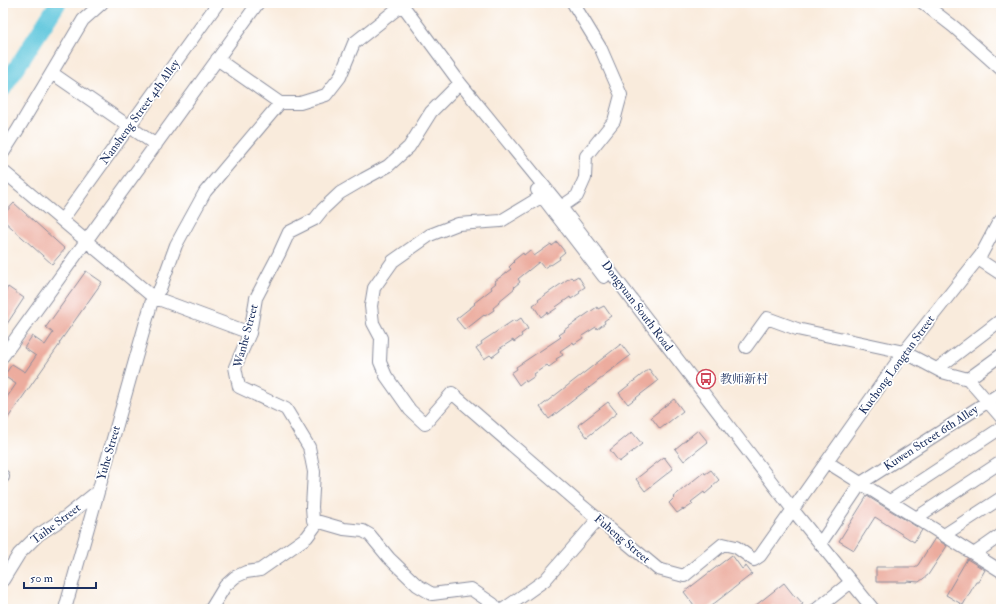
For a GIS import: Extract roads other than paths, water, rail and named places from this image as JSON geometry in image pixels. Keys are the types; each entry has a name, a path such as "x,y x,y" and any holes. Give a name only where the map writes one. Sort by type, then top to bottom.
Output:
{"street":[{"path":"3,153 84,20 102,3"},
{"name":"Nansheng Street 4th Alley","path":"62,220 218,3"},
{"path":"3,356 258,3"},
{"path":"561,207 577,196 585,178 586,156 614,121 622,95 601,49 573,3"},
{"path":"923,3 954,27 1001,69"},
{"path":"218,59 280,103 300,103 326,95 340,78 354,43 398,5"},
{"name":"Dongyuan South Road","path":"398,5 458,85 545,194 863,609"},
{"path":"52,73 156,146"},
{"name":"Wanhe Street","path":"318,522 313,520 312,506 314,472 309,447 286,409 239,387 235,367 250,333 256,298 289,232 315,219 323,209 340,194 388,166 409,147 431,112 458,85"},
{"name":"Yuhe Street","path":"65,609 153,296 160,289 176,245 205,192 280,103"},
{"path":"3,171 153,296 250,333"},
{"name":"Dongyuan South Road","path":"545,194 561,207 793,510 873,609"},
{"name":"Fuheng Street","path":"545,194 501,221 458,224 430,235 393,261 374,288 371,306 373,323 381,338 380,362 386,376 410,410 425,424 452,393 658,569 684,576 723,544 736,547 754,560 760,556 793,510"},
{"name":"Kuchong Longtan Street","path":"793,510 904,352 981,255 1001,220"},
{"path":"978,259 1001,274"},
{"path":"746,347 767,318 797,329 904,352 942,372 968,379 1001,417"},
{"path":"937,369 1001,320"},
{"path":"968,379 1001,355"},
{"name":"Kuwen Street 6th Alley","path":"861,483 1001,394"},
{"path":"890,501 1001,428"},
{"path":"827,462 1001,571"},
{"path":"916,518 1001,462"},
{"path":"820,544 861,483"},
{"name":"Taihe Street","path":"3,580 20,554 38,535 67,516 98,491"},
{"path":"944,535 1001,498"},
{"path":"504,609 545,580 598,519"},
{"path":"211,609 225,586 235,577 246,572 260,570 307,537 318,522 344,529 363,531 370,536 389,558 417,585 432,594 471,589 493,604 497,609"},
{"path":"974,554 1001,535"},
{"path":"817,609 851,582"}],"waterway":[{"path":"3,89 58,3"}],"place":[{"name":"教师新村","path":"706,379"}]}
